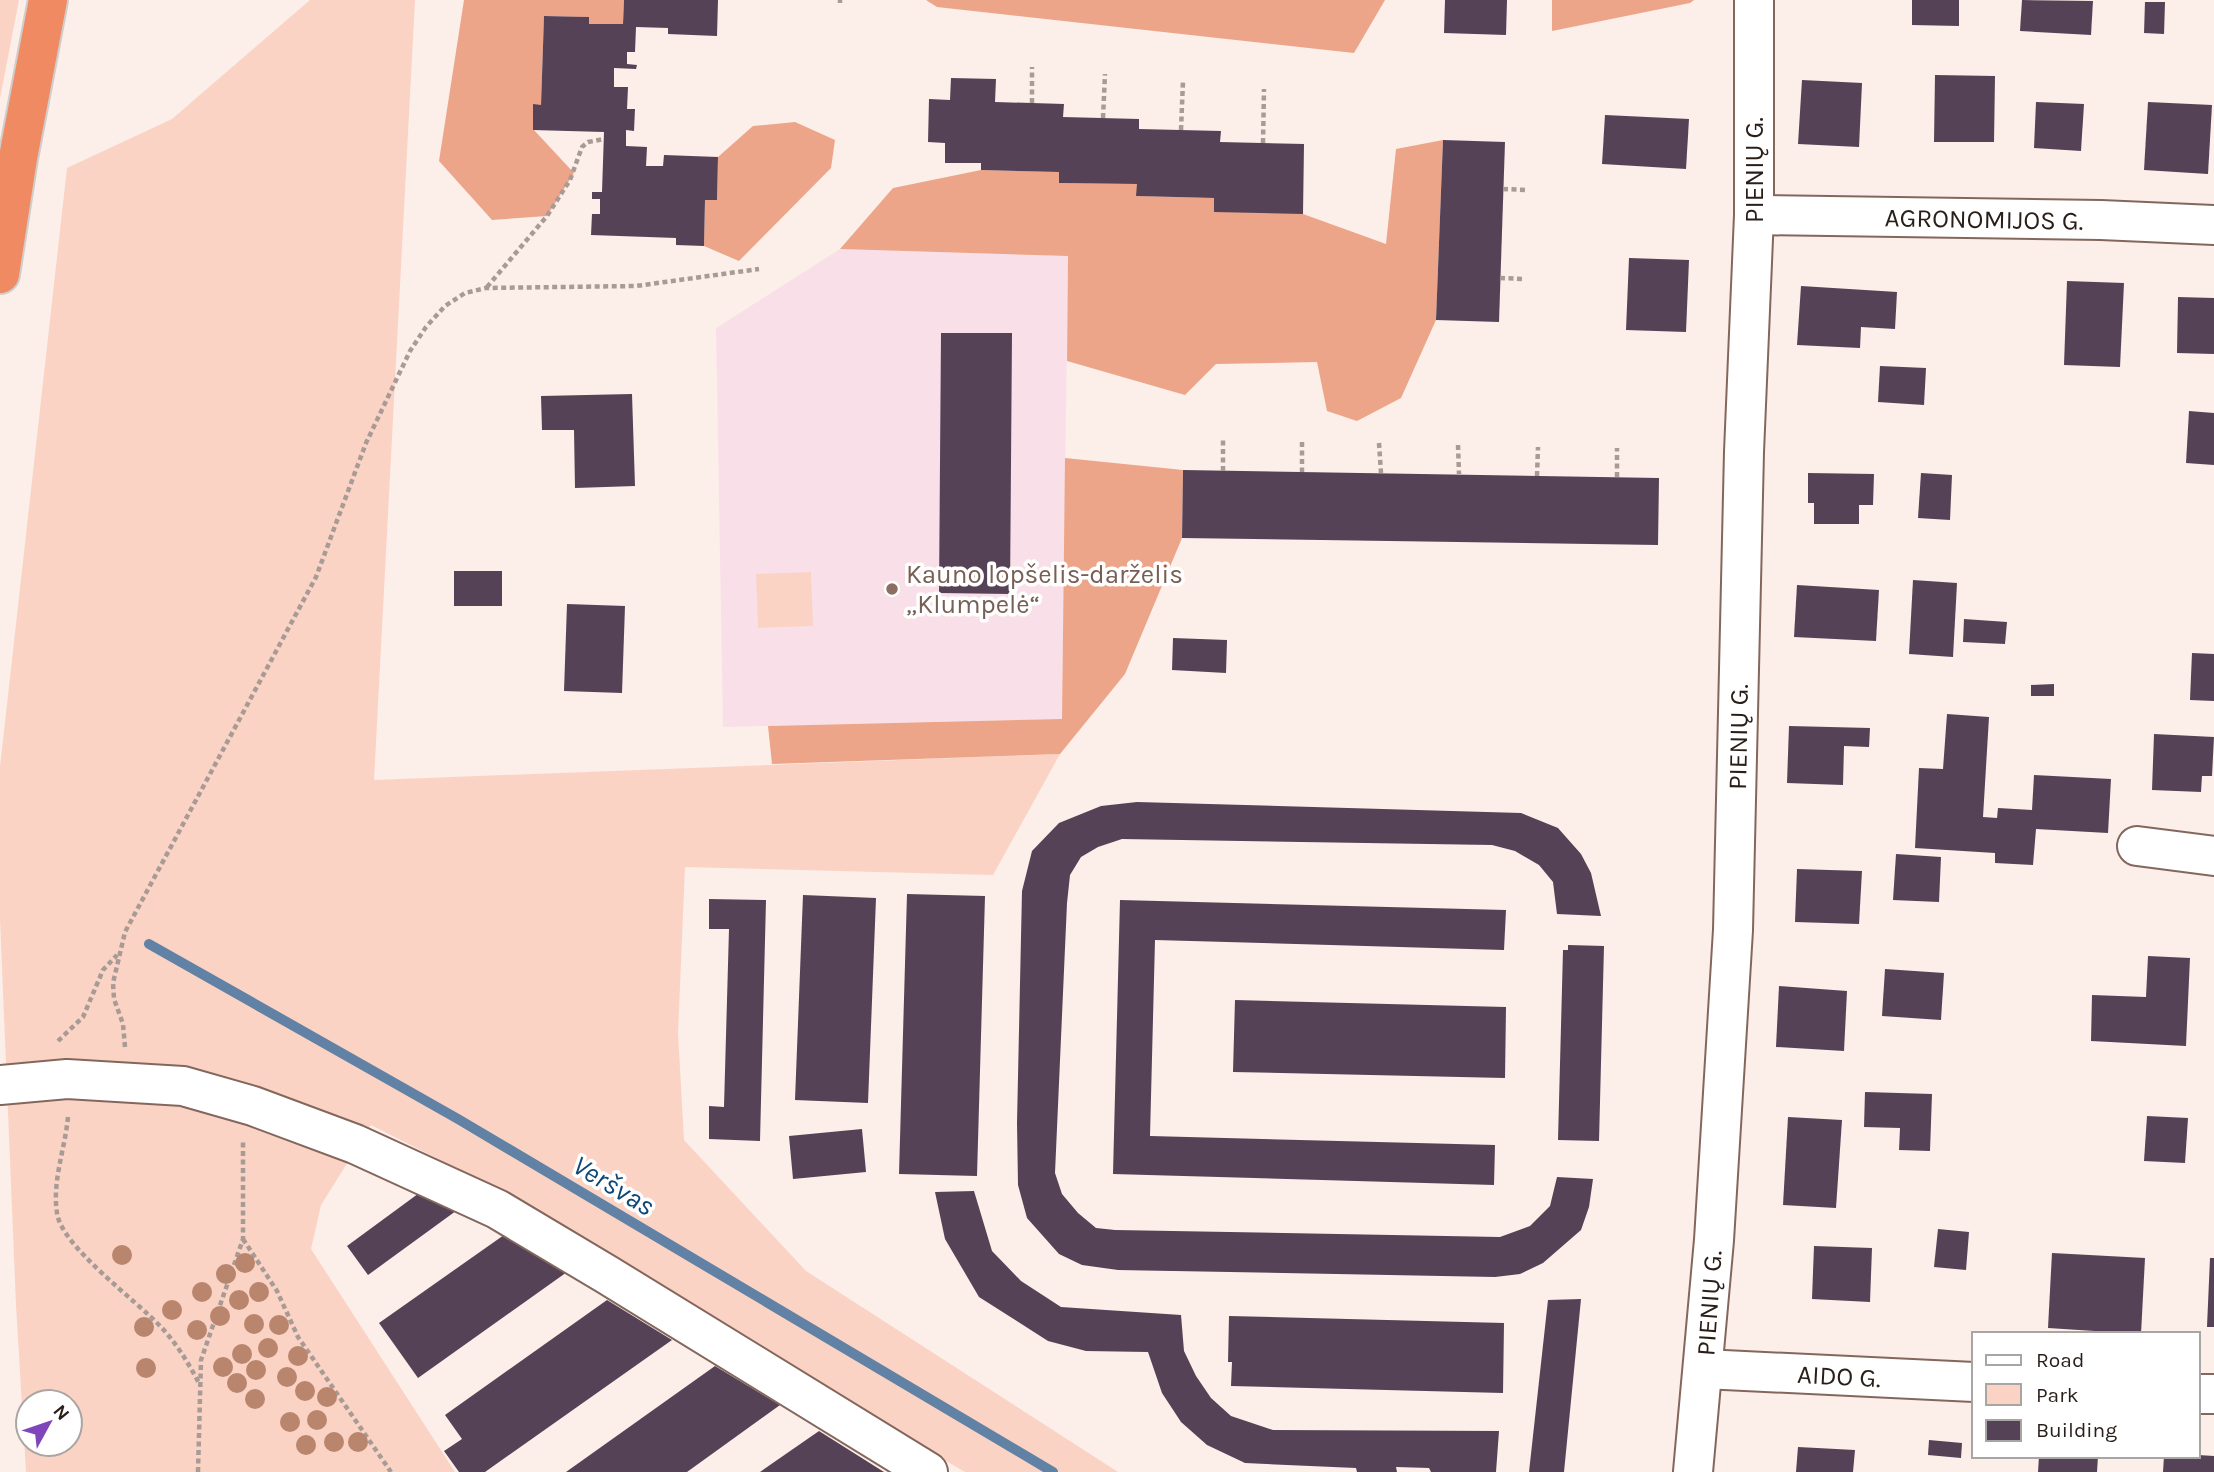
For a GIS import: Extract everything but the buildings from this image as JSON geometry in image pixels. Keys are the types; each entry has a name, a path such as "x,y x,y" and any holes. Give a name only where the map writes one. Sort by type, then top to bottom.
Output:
{"highway":[{"path":"0,274 18,158 48,0"}],"street":[{"name":"PIENIŲ G.","path":"1693,1472 1704,1369 1733,930 1744,452 1754,215 1754,0"},
{"name":"AGRONOMIJOS G.","path":"1754,215 2101,220 2214,225"},
{"path":"2137,846 2214,856"},
{"path":"0,1085 67,1079 183,1086 253,1106 355,1144 497,1209 928,1472"},
{"name":"AIDO G.","path":"1704,1369 1972,1382"}],"path":[{"path":"1032,66 1032,103"},
{"path":"1103,118 1105,74"},
{"path":"1181,130 1183,81"},
{"path":"1263,143 1264,89"},
{"path":"486,288 547,216 570,180 582,147 588,142 604,139"},
{"path":"1503,189 1526,190"},
{"path":"135,1083 126,1055 123,1024 113,993 118,955 125,932 316,577 366,443 410,351 426,327 445,306 465,293 486,288 636,286 759,269"},
{"path":"1500,278 1523,279"},
{"path":"1223,440 1223,471"},
{"path":"1302,442 1302,472"},
{"path":"1379,443 1381,473"},
{"path":"1458,445 1459,474"},
{"path":"1537,476 1538,447"},
{"path":"1617,448 1617,477"},
{"path":"118,955 103,970 83,1017 44,1057 43,1081 63,1096 69,1108 59,1165 56,1211 75,1244 126,1297 163,1329 187,1360 200,1385"},
{"path":"198,1472 201,1360 243,1239 242,1146 253,1106"},
{"path":"243,1239 277,1292 298,1337 391,1472"}],"shaded area":[{"path":"464,0 624,0 623,24 589,24 588,17 544,16 541,105 533,105 533,129 574,173 547,216 492,220 439,161"},
{"path":"926,0 1385,0 1354,53 937,7"},
{"path":"1552,0 1694,0 1552,31"},
{"path":"795,122 835,140 831,168 739,261 704,246 705,200 717,200 718,157 753,126"},
{"path":"1443,140 1436,320 1401,398 1357,421 1327,411 1317,362 1216,364 1185,395 1067,361 1068,256 840,249 893,188 981,170 1059,172 1060,183 1137,184 1137,196 1214,198 1303,214 1386,244 1396,149"},
{"name":"Kauno lopšelis-darželis „Klumpelė“","path":"840,249 1068,256 1062,719 723,727 716,328"},
{"path":"1065,458 1183,470 1182,538 1125,674 1060,754 772,764 768,726 1062,719"}],"green space":[{"path":"0,0 19,0 0,98"},
{"path":"310,0 415,0 374,780 1060,754 993,875 685,867 678,1033 684,1140 806,1271 1118,1472 965,1472 713,1324 527,1204 371,1125 321,1205 311,1249 455,1472 26,1472 25,1458 84,1458 84,1388 21,1388 0,919 0,767 67,168 172,119"},
{"path":"811,572 813,626 758,628 756,574"}],"waterway":[{"name":"Veršvas","path":"149,944 458,1119 1053,1472"}],"place":[{"name":"Kauno lopšelis-darželis „Klumpelė“","path":"892,589"}]}
